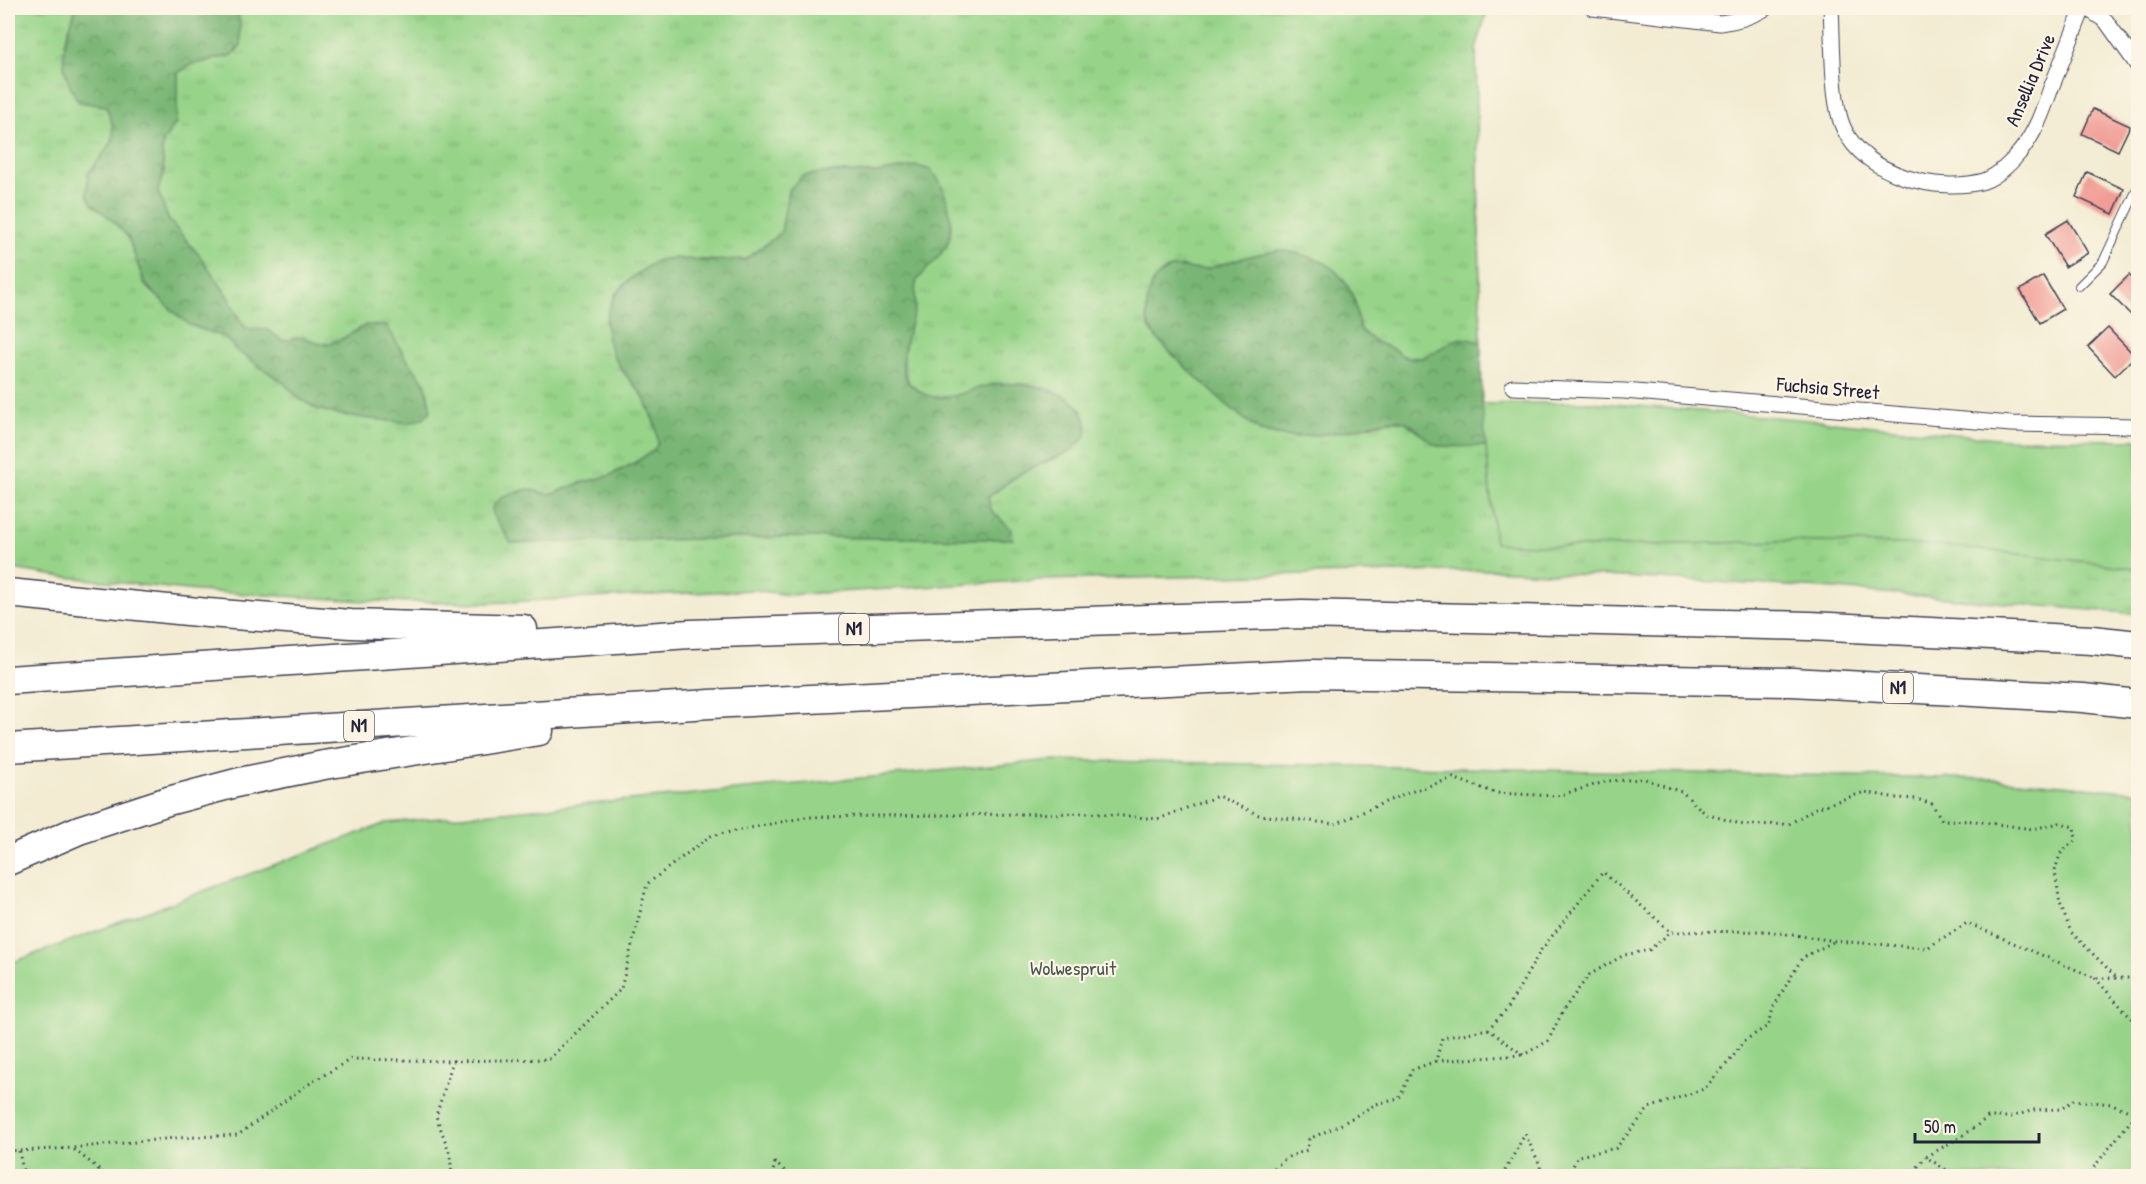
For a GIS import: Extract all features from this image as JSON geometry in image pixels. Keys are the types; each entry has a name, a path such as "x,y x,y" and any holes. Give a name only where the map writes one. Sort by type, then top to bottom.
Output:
{"highway":[{"path":"8,593 208,613 351,624 690,634"},
{"name":"N1","path":"8,680 690,634 1302,614 1810,626 2092,640 2139,645"},
{"name":"N1","path":"8,748 710,704 1310,674 1792,682 2083,698 2139,704"},
{"path":"8,861 79,830 168,801 240,782 335,763 710,704"}],"street":[{"path":"1593,8 1720,23 1737,21 1766,8"},
{"name":"Ansellia Drive","path":"1831,8 1837,104 1843,129 1857,149 1877,164 1898,175 1925,182 1959,185 1985,180 2019,154 2035,130 2085,8"},
{"path":"2085,8 2106,21 2139,66"},
{"name":"Fuchsia Street","path":"1514,387 1624,391 2011,424 2139,426"}],"lane":[{"path":"2079,286 2103,262 2139,188"}],"path":[{"path":"8,1149 19,1151 72,1148 175,1138 238,1135 304,1087 351,1059 453,1061 549,1059 621,989 647,884 710,836 806,817 1089,813 1158,819 1218,796 1259,815 1335,824 1404,794 1453,778 1496,793 1557,796 1608,781 1645,779 1682,792 1706,813 1744,825 1789,824 1816,808 1865,792 1896,798 1917,799 1932,804 1942,820 1975,821 2032,829 2060,823 2074,827 2076,839 2060,854 2055,871 2060,904 2071,932 2117,978"},
{"path":"1436,1061 1442,1038 1488,1029 1506,1011 1541,950 1603,872 1671,932"},
{"path":"1265,1176 1286,1158 1306,1150 1309,1139 1340,1125 1376,1104 1399,1099 1412,1070 1436,1061 1523,1055 1548,1041 1564,1010 1589,975 1624,956 1649,950 1671,932 1766,931 1836,941 1927,948 1967,922 2095,978 2130,978 2139,985"},
{"path":"1568,1176 1578,1156 1617,1148 1649,1108 1704,1089 1744,1041 1769,1025 1773,1008 1802,958 1836,941"},
{"path":"2095,978 2132,1019 2139,1039"},
{"path":"1488,1029 1523,1055"},
{"path":"452,1176 450,1154 436,1116 453,1061"},
{"path":"1911,1176 1926,1157 1967,1133 1988,1117 2012,1117 2034,1110 2061,1109 2073,1100 2112,1104 2138,1113 2087,1176"},
{"path":"1502,1176 1525,1134 1540,1165 1541,1176"},
{"path":"72,1148 105,1176"},
{"path":"19,1151 24,1176"},
{"path":"1926,1157 1956,1176"},
{"path":"772,1176 775,1163 788,1176"},
{"path":"95,1176 99,1169"}],"green space":[{"path":"8,8 76,8 64,44 104,102 113,128 112,143 88,174 92,204 112,219 128,237 145,285 190,325 224,337 236,350 284,383 298,398 317,409 340,415 409,423 426,385 406,358 366,325 344,338 321,344 303,337 283,341 268,330 249,329 243,325 225,292 199,255 168,219 158,191 164,171 163,142 176,123 178,73 190,65 232,55 241,45 239,17 234,8 1488,8 1476,49 1481,342 1460,338 1424,358 1404,357 1362,332 1356,319 1356,305 1343,279 1241,258 1207,269 1194,270 1181,266 1152,332 1204,384 1260,431 1281,436 1298,437 1390,421 1404,421 1437,446 1486,446 1495,542 1572,547 1784,541 1939,545 2099,563 2138,570 2138,614 1824,588 1495,570 1040,580 787,595 755,590 485,603 367,601 197,591 56,576 8,568","holes":["917,166 944,249 917,280 915,286 915,307 907,333 904,355 904,369 909,383 926,396 933,398 955,396 995,384 1072,450 1023,472 988,497 991,510 1012,530 1012,539 795,537 511,543 527,489 548,494 555,493 580,483 609,476 653,451 658,444 657,430 643,396 620,368 605,322 616,293 672,258 741,262 781,233 788,191 803,176 834,172 876,173"]},
{"path":"76,8 234,8 239,17 241,45 232,55 190,65 178,73 176,123 163,142 164,171 158,191 168,219 199,255 225,292 243,325 249,329 268,330 283,341 303,337 321,344 344,338 366,325 387,326 426,385 431,411 423,418 409,423 340,415 317,409 298,398 284,383 236,350 224,337 190,325 145,284 128,237 92,204 87,194 88,174 113,141 113,126 106,106 79,102 67,77 64,66 65,45"},
{"path":"917,166 930,170 940,183 950,213 951,233 943,251 917,280 915,307 903,356 905,375 909,383 926,395 936,397 955,395 995,384 1034,386 1061,395 1073,402 1081,411 1086,422 1086,436 1072,450 1023,472 988,497 991,510 1012,530 1013,539 795,537 511,543 493,515 492,508 501,498 527,489 548,494 555,493 580,483 609,476 653,451 658,444 655,425 646,401 620,367 608,340 606,327 611,303 628,281 656,261 665,259 705,261 742,259 743,261 781,233 788,191 802,176 834,172 876,173"},
{"path":"1279,250 1315,259 1335,271 1343,279 1355,302 1357,318 1363,332 1403,356 1425,357 1460,339 1481,342 1482,404 1486,446 1436,445 1412,425 1398,420 1311,436 1275,435 1264,432 1242,417 1206,386 1152,332 1147,319 1148,295 1154,281 1164,271 1175,267 1208,268"},
{"path":"1590,402 2007,439 2138,440 2138,570 2099,563 1939,545 1784,541 1572,547 1495,543 1482,404"},
{"name":"Wolwespruit","path":"1053,760 1996,779 2138,792 2138,1176 8,1176 8,964 386,823"}],"building":[{"path":"2093,109 2130,126 2118,151 2082,134"},
{"path":"2087,172 2124,189 2113,214 2076,197"},
{"path":"2068,220 2088,253 2065,267 2045,234"},
{"path":"2129,275 2139,285 2139,323 2110,294"},
{"path":"2043,276 2063,309 2040,323 2020,290"},
{"path":"2108,328 2135,356 2115,376 2088,347"}]}
